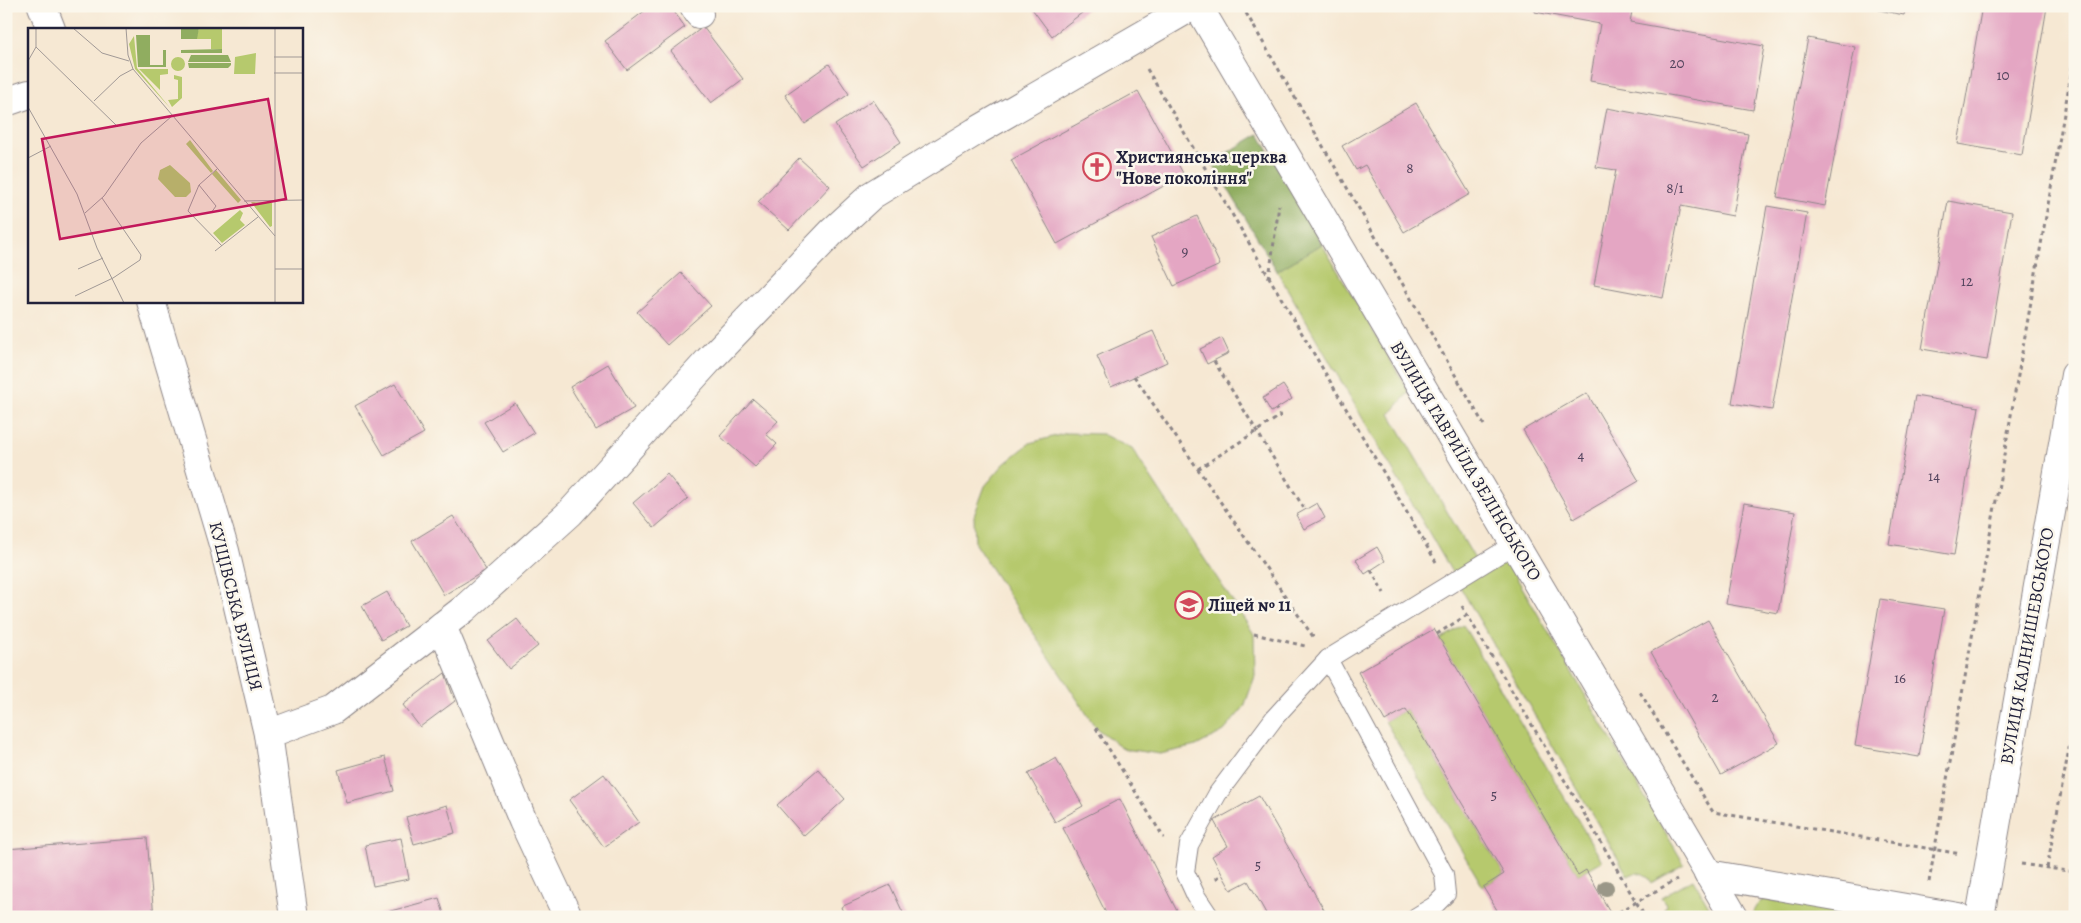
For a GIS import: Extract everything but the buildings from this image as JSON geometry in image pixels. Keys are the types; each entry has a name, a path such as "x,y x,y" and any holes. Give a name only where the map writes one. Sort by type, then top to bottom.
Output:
{"street":[{"path":"42,6 51,28"},
{"path":"268,734 333,710 464,609 570,513 710,360 833,231 872,195 975,132 1193,6"},
{"name":"ВУЛИЦЯ ГАВРИЇЛА ЗЕЛІНСЬКОГО","path":"1198,6 1734,917"},
{"path":"6,102 28,94"},
{"name":"КУЩІВСЬКА ВУЛИЦЯ","path":"151,302 224,551 268,734 294,917"},
{"name":"ВУЛИЦЯ КАЛНИШЕВСЬКОГО","path":"1980,917 2075,375"},
{"path":"442,626 523,821 568,917"},
{"path":"1708,874 1958,917"}],"lane":[{"path":"1210,917 1196,896 1185,872 1189,845 1218,793 1275,718 1328,659 1515,544"},
{"path":"1328,659 1444,874 1446,894 1434,906 1416,917"}],"path":[{"path":"1242,6 1486,429"},
{"path":"1132,42 1645,917"},
{"path":"1636,685 1713,812 1934,849 2075,51"},
{"path":"1214,360 1305,510"},
{"path":"1134,376 1328,659"},
{"path":"1198,469 1280,416 1276,409"},
{"path":"1371,570 1390,601"},
{"path":"1437,634 1467,616"},
{"path":"2075,716 2047,868 2075,872"},
{"path":"1096,728 1185,872"}],"green space":[{"path":"1259,134 1322,244 1277,271 1212,162"},
{"path":"1322,244 1409,392 1390,414 1476,561 1453,574 1277,271"},
{"path":"1067,433 1102,434 1132,449 1254,634 1255,676 1244,707 1224,731 1196,746 1160,754 1124,749 1096,728 975,544 974,516 985,486 1004,464 1030,443"},
{"path":"1505,558 1684,864 1652,883 1647,877 1639,873 1628,876 1459,585"},
{"path":"1463,625 1602,861 1578,875 1440,640"},
{"path":"1406,709 1504,874 1483,887 1385,721"},
{"path":"1693,879 1715,917 1662,917 1666,904 1661,897"},
{"path":"1775,896 1896,917 1751,917 1760,902"}],"place":[{"name":"Християнська церква \"Нове покоління\"","path":"1097,167"},
{"name":"Ліцей № 11","path":"1189,605"}]}
